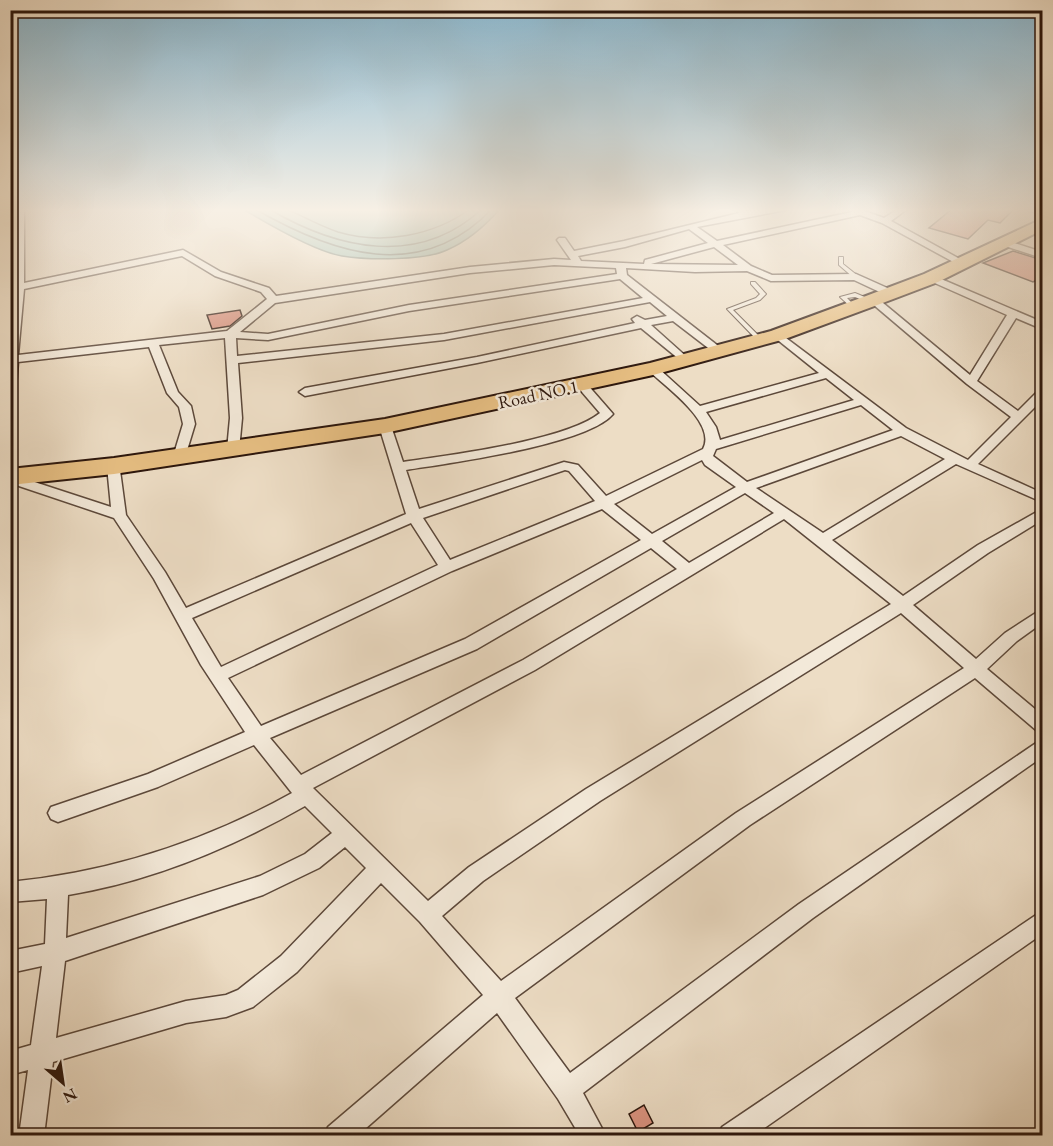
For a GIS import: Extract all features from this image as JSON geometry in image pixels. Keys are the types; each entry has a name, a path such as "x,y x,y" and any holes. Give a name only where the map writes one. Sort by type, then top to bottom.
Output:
{"highway":[{"name":"Road NO.1","path":"10,478 232,450 385,426 582,385 685,361 769,337 931,278 965,262"}],"street":[{"path":"10,387 19,287 17,262"},
{"path":"19,287 137,262"},
{"path":"199,262 218,274 265,290 271,295 272,300"},
{"path":"230,334 272,300 533,262"},
{"path":"590,262 621,270 652,299 720,352"},
{"path":"12,352 153,344 230,334 255,338 268,337 409,308 621,270 644,262"},
{"path":"741,262 748,268 782,280 856,277 872,300 971,382 1019,417"},
{"path":"638,264 695,269 748,268"},
{"path":"931,278 1013,314 1040,322"},
{"path":"233,360 444,337 652,299"},
{"path":"621,305 685,361"},
{"path":"971,382 1013,314"},
{"path":"305,392 477,360 675,317"},
{"path":"230,334 236,418 232,450"},
{"path":"769,337 827,374 902,431 954,459 1042,498"},
{"path":"153,344 173,393 184,406 189,424 179,457"},
{"path":"652,369 697,411 713,434 710,462 744,488 822,540 1042,725"},
{"path":"697,411 827,374"},
{"path":"399,467 476,455 560,435 601,421 607,414 582,385"},
{"path":"970,465 1042,394"},
{"path":"219,675 447,567 604,503 711,449 863,401"},
{"path":"385,426 414,516 447,567"},
{"path":"58,813 151,781 471,644 744,488 902,431"},
{"path":"822,540 954,459"},
{"path":"114,466 119,515 207,660 257,735 302,790 427,915 499,996 567,1090 594,1136"},
{"path":"182,616 414,516 564,466 573,468 604,503 687,569"},
{"path":"10,478 119,515"},
{"path":"10,892 58,889 190,852 262,821 302,790 463,702 784,513"},
{"path":"427,915 476,874 593,795 901,605 983,549 1042,514"},
{"path":"337,1136 499,996 743,819 975,670 1011,637 1042,615"},
{"path":"567,1090 806,910 1042,747"},
{"path":"10,962 55,953 263,885 312,861 346,834"},
{"path":"10,1064 186,1012 226,1006 245,999 266,986 290,964 381,868"},
{"path":"31,1136 55,953 58,889"},
{"path":"731,1136 1042,922"}],"lane":[{"path":"841,262 856,277"},
{"path":"753,283 763,294 758,299 730,309 769,337"}],"building":[{"path":"1042,262 1042,277 1033,282 983,263"},
{"path":"240,310 242,316 230,326 212,329 207,315"},
{"path":"644,1105 653,1123 638,1132 629,1114"}]}
